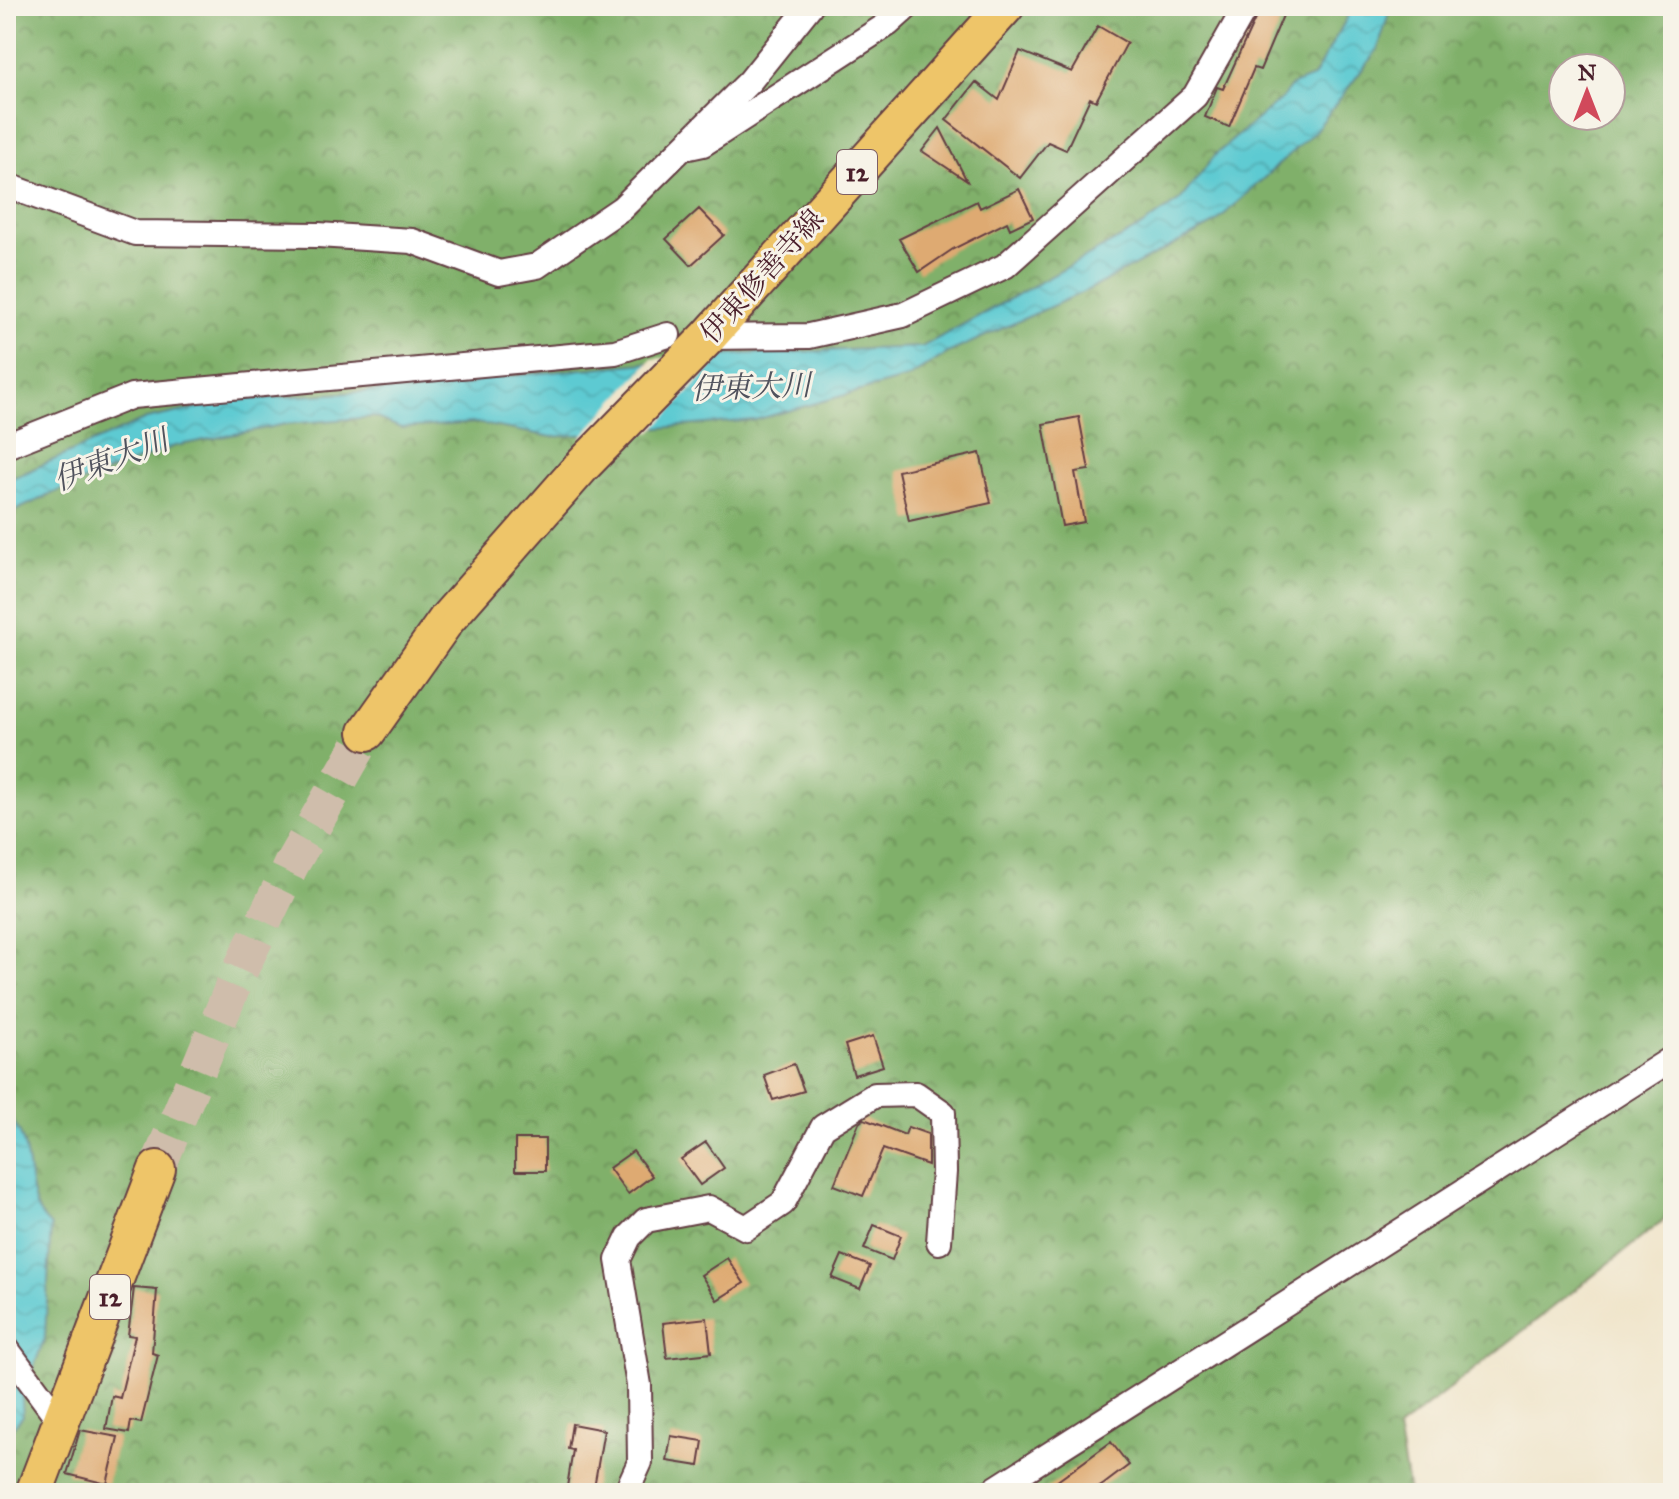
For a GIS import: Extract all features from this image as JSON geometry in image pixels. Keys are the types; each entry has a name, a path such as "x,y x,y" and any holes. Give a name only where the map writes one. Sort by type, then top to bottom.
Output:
{"main road":[{"name":"伊東修善寺線","path":"367,732 447,619 582,466 674,350 708,337 1006,6"},
{"name":"12","path":"34,1493 157,1169"}],"street":[{"path":"6,185 135,233 318,235 412,241 499,273 537,266 622,208 676,150 750,81 810,6"},
{"path":"676,150 703,144 888,24 908,6"},
{"path":"708,337 809,336 903,315 1005,266 1195,96 1246,6"},
{"path":"6,446 132,396 615,352 674,350"},
{"path":"989,1493 1673,1058"},
{"path":"626,1493 640,1462 639,1385 618,1260 629,1237 646,1220 709,1208 746,1228 783,1203 823,1127 875,1095 916,1094 943,1113 944,1172 939,1242"},
{"path":"6,1348 62,1424"}],"green space":[{"path":"6,6 1673,6 1673,1213 1398,1429 1409,1493 6,1493"}],"water":[{"name":"伊東大川","path":"1354,6 1391,6 1378,49 1316,130 1215,223 1090,289 950,352 907,378 755,420 552,437 476,423 401,428 374,417 286,424 175,446 58,491 6,515 6,483 10,479 146,419 236,400 468,385 485,378 743,354 922,347 1137,229 1180,200 1216,154 1282,98 1292,85 1313,77"},
{"path":"6,1114 20,1133 24,1145 37,1208 51,1226 45,1337 22,1399 23,1416 6,1435"}],"pier":[{"path":"708,354 717,362 652,432 580,438 652,359"}],"building":[{"path":"1261,6 1287,6 1260,70 1254,68 1229,127 1205,117 1217,87 1223,89"},
{"path":"1098,26 1127,43 1096,101 1090,98 1066,150 1048,142 1020,178 946,120 976,82 999,100 1020,51 1072,72"},
{"path":"940,128 967,181 922,151"},
{"path":"1019,189 1033,218 1010,229 1007,222 953,249 919,272 899,239 977,201 980,208"},
{"path":"699,209 724,235 691,265 666,239"},
{"path":"1079,417 1089,470 1075,472 1084,522 1062,526 1043,424"},
{"path":"980,453 991,503 909,521 898,471"},
{"path":"873,1036 883,1066 854,1075 845,1045"},
{"path":"794,1064 804,1091 773,1100 764,1075"},
{"path":"864,1119 905,1135 908,1127 928,1134 928,1165 883,1149 863,1196 834,1185 859,1123"},
{"path":"515,1139 545,1139 545,1171 515,1171"},
{"path":"706,1142 724,1168 700,1185 681,1159"},
{"path":"633,1151 652,1176 628,1194 609,1168"},
{"path":"874,1225 901,1236 892,1260 864,1249"},
{"path":"842,1255 870,1266 860,1289 832,1278"},
{"path":"727,1258 744,1283 717,1300 701,1275"},
{"path":"134,1288 157,1290 152,1353 158,1355 141,1423 131,1421 129,1433 106,1429 112,1396 120,1398 135,1336 128,1335"},
{"path":"707,1318 711,1353 667,1358 663,1323"},
{"path":"572,1424 604,1430 593,1493 566,1493 573,1450 568,1449"},
{"path":"80,1430 118,1437 107,1484 67,1474"},
{"path":"671,1436 703,1441 699,1466 667,1461"},
{"path":"1111,1442 1129,1465 1104,1484 1090,1493 1041,1493"}],"tunnel":[{"path":"157,1169 235,981 291,865 367,732"}]}
